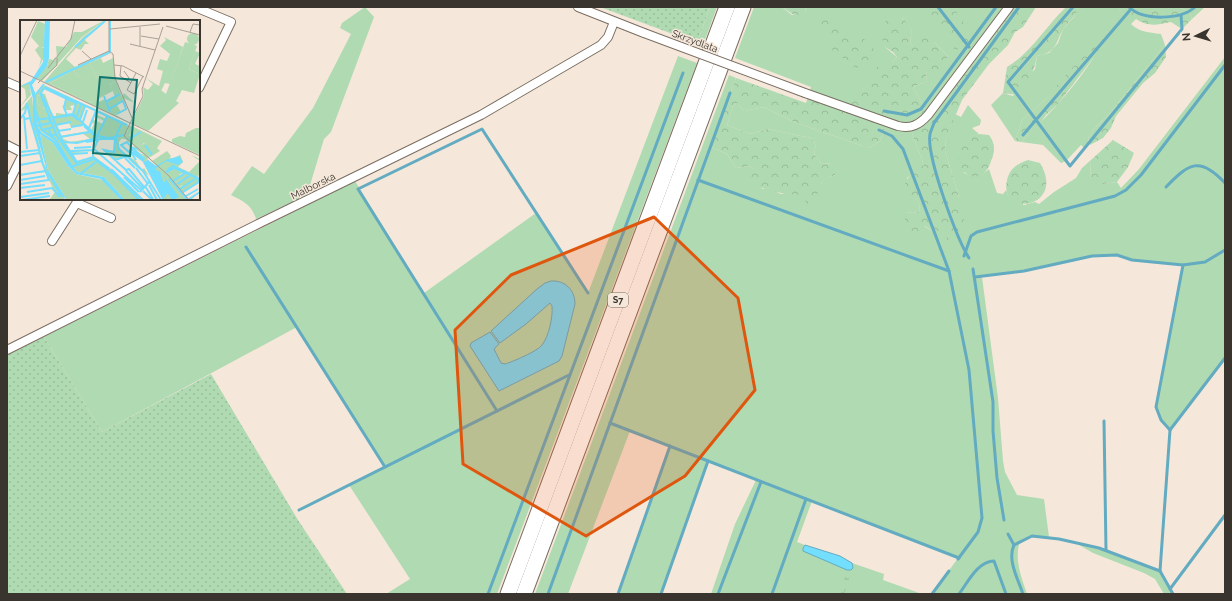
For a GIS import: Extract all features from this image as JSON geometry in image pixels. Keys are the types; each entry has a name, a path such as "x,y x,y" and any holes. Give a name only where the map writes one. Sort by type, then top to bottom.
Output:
{"highway":[{"name":"S7","path":"508,594 727,7"},
{"name":"S7","path":"524,594 743,7"}],"street":[{"path":"195,7 232,22 200,86"},
{"name":"Skrzydlata","path":"578,7 614,22 805,93 898,126 910,128 916,126 928,115 1009,7"},
{"name":"Malborska","path":"7,350 260,223 481,115 600,45 608,37 614,22"},
{"path":"7,82 20,88"},
{"path":"7,145 20,152"},
{"path":"7,186 20,160"},
{"path":"52,241 78,201 111,218"}],"highlighted area":[{"path":"654,217 738,298 755,390 685,476 586,536 463,464 455,330 511,275"}],"green space":[{"path":"365,7 374,17 331,132 324,139 307,195 256,219 249,207 231,195 252,166 264,174 313,108 351,34 340,28 342,23"},
{"path":"600,7 710,7 697,43"},
{"path":"710,7 717,7 703,45 697,43"},
{"path":"754,7 782,7 792,15 805,14 806,7 1009,7 928,115 913,87 927,81 926,71 948,56 934,42 916,47 912,45 910,41 912,30 902,18 885,47 897,57 892,63 887,63 846,107 809,94 811,87 735,58"},
{"path":"782,7 806,7 805,14 797,17"},
{"path":"930,7 954,7 960,20 970,25 972,37 970,42 961,50 954,49 941,27 928,19"},
{"path":"1009,7 1036,7 1023,27 1015,32 1008,45 989,64 962,100 946,138 945,151 964,218 961,235 948,242 945,232 936,234 925,226 919,232 911,231 905,228 905,213 919,212 920,204 915,198 908,195 904,186 907,179 917,169 924,165 910,128 887,122 880,141 869,148 796,123 764,107 744,111 737,103 733,106 727,125 750,134 767,129 811,138 816,145 814,154 821,163 832,164 835,169 835,175 822,182 816,198 807,204 802,195 775,192 750,182 749,174 754,169 750,166 736,168 727,154 711,147 736,78 806,103 809,94 846,107 853,90 862,90 880,62 892,63 897,57 893,52 885,47 881,35 882,27 886,20 893,17 903,19 912,30 910,41 912,45 916,46 919,40 926,38 934,42 948,56 939,69 926,71 927,81 913,87 928,115"},
{"path":"1066,7 1078,7 1076,13 1062,31 1052,50 1048,53 1037,56 1030,77 1018,95 1003,93 1007,67 1031,47"},
{"path":"1078,7 1118,7 1127,20 1139,30 1161,34 1165,45 1110,113 1093,130 1088,139 1089,143 1084,148 1081,145 1066,161 1061,163 1043,145 1021,142 1060,101 1078,80 1094,57 1079,61 1045,100 1022,120 1015,141 991,105 1003,93 1013,96 1035,69 1037,56 1049,53 1058,43 1063,29 1074,17"},
{"path":"1118,7 1177,7 1189,11 1192,19 1182,29 1171,22 1153,25 1140,22 1136,19 1130,25"},
{"path":"1177,7 1205,7 1192,19 1189,11"},
{"path":"825,19 837,20 839,28 855,37 860,36 873,46 875,58 868,71 846,64 841,55 833,53 829,39 819,28 818,23"},
{"path":"1104,35 1107,37 1101,53 1094,57 1058,104 1046,115 1039,125 1021,142 1015,141 1022,120 1045,100 1069,71"},
{"path":"1165,45 1166,57 1155,73 1143,83 1116,116 1111,128 1103,138 1090,145 1088,139 1093,130 1110,113"},
{"path":"678,56 697,63 497,594 386,594 410,579 349,485 385,466 297,327 102,432 44,337 355,181 424,293 536,213 588,293"},
{"path":"1225,57 1225,358 1170,430 1161,420 1156,407 1182,265 1132,260 1117,255 1092,256 1024,271 982,277 998,398 1005,472 1017,495 1044,499 1049,537 1032,536 1020,541 1018,548 1019,568 1027,594 932,594 958,558 812,501 797,542 805,545 803,548 851,570 853,568 852,563 884,574 883,580 922,594 711,594 735,524 756,480 709,461 661,594 618,594 670,446 630,431 568,594 535,594 729,75 736,78 711,147 727,154 736,168 750,166 754,169 762,189 768,189 781,194 820,185 825,179 835,175 832,164 821,163 814,154 816,145 811,138 767,129 750,134 727,125 733,106 737,103 744,111 764,107 796,123 869,148 880,141 887,122 910,128 924,165 907,178 915,198 920,204 919,212 905,213 936,234 959,197 945,151 946,138 955,114 961,117 968,105 981,120 980,125 972,128 979,134 966,138 964,173 971,176 977,176 983,174 989,169 997,193 1003,194 1006,190 1008,195 1024,205 1035,202 1039,204 1076,178 1082,168 1091,160 1090,178 1103,184 1117,182 1121,188 1139,169"},
{"path":"979,134 989,135 994,145 994,151 986,171 980,176 973,176 967,174 962,169 958,161 958,153 962,143 967,137"},
{"path":"1113,140 1134,153 1128,167 1117,182 1103,184 1093,183 1090,178 1091,160"},
{"path":"1028,160 1040,163 1046,178 1045,190 1039,198 1030,203 1021,204 1012,200 1007,192 1007,180 1014,167"},
{"path":"44,337 102,432 211,374 298,520 347,594 7,594 7,355"},
{"path":"1074,542 1099,548 1160,571 1173,594 1164,594 1155,579 1144,573 1093,553"},
{"path":"846,576 850,579 844,594 837,594"}],"water":[{"path":"551,281 565,284 571,290 575,299 562,356 559,361 499,391 470,346 471,343 490,332 499,344 494,349 501,363 505,364 525,356 540,347 547,337 550,326 552,306 550,303 526,324 500,343 491,331 537,289 545,283"},
{"path":"805,545 840,556 852,563 853,568 851,570 847,570 803,551"}],"waterway":[{"path":"938,7 969,47"},
{"path":"884,111 907,115 921,109 996,7"},
{"path":"969,258 957,234 937,178 930,145 930,134 934,123 1019,7"},
{"path":"1073,7 1008,82 1070,166 1182,29 1181,15"},
{"path":"1129,7 1135,12 1152,17 1181,14 1195,7"},
{"path":"1023,135 1131,9"},
{"path":"964,256 971,236 977,232 1115,196 1126,190 1141,175 1225,65"},
{"path":"488,594 683,73"},
{"path":"548,594 730,93"},
{"path":"497,411 358,189 482,129 588,293"},
{"path":"879,130 892,136 903,149 949,271 969,370 982,518 978,532 958,559"},
{"path":"1166,187 1181,172 1195,166 1201,166 1208,169 1216,174 1225,183"},
{"path":"698,180 949,271"},
{"path":"246,247 385,467"},
{"path":"1183,265 1205,262 1225,250"},
{"path":"975,277 1024,271 1092,256 1117,255 1132,260 1183,265 1156,407 1161,420 1170,430 1225,358"},
{"path":"973,269 993,402 993,431 997,478 1004,520"},
{"path":"299,510 569,375"},
{"path":"1104,421 1106,550"},
{"path":"610,423 959,558"},
{"path":"1170,430 1160,571 1173,594"},
{"path":"618,594 670,446"},
{"path":"661,594 708,461"},
{"path":"718,594 761,482"},
{"path":"772,594 806,499"},
{"path":"1170,589 1225,515"},
{"path":"1008,534 1014,545"},
{"path":"1023,594 1012,563 1012,551 1014,545 1032,536 1059,539 1099,548 1160,571"},
{"path":"959,594 978,568 983,564 994,561 1006,594"},
{"path":"932,594 949,571"}]}
